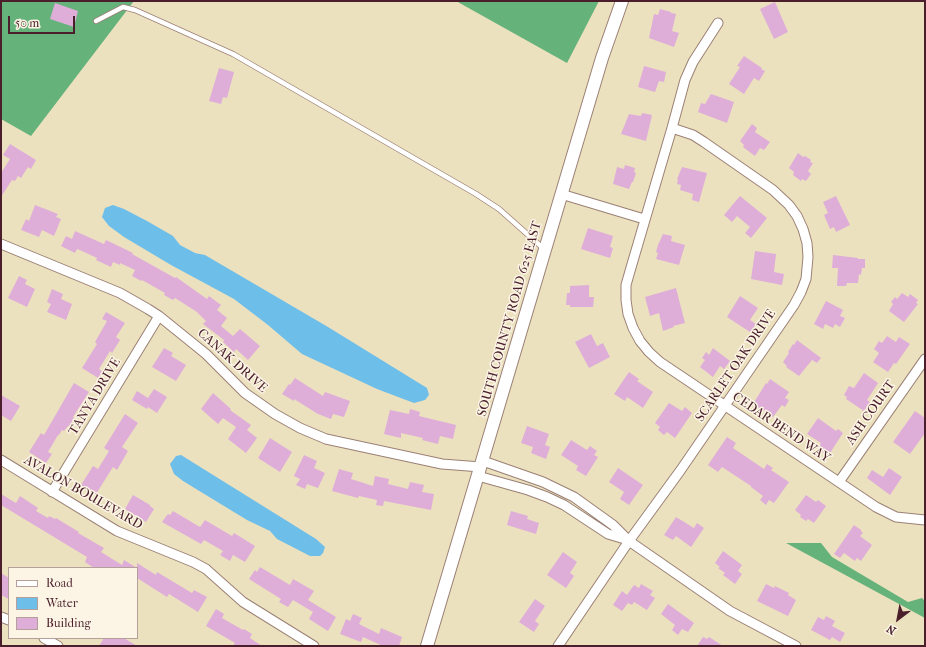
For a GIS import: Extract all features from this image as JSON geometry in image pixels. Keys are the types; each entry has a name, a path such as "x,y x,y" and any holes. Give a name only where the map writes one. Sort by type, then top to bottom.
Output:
{"street":[{"name":"SOUTH COUNTY ROAD 625 EAST","path":"427,646 602,58 622,1"},
{"name":"CEDAR BEND WAY","path":"718,23 693,62 685,80 672,128 644,218 626,285 627,307 633,328 645,347 660,362 839,482 885,512 901,518 925,520"},
{"name":"SCARLET OAK DRIVE","path":"558,646 629,541 680,471 794,305 801,292 807,272 807,243 797,216 789,205 778,194 704,142 693,135 672,128"},
{"path":"562,194 644,218"},
{"name":"CANAK DRIVE","path":"1,244 120,293 159,316 206,354 245,393 300,428 326,439 442,464 480,468"},
{"name":"TANYA DRIVE","path":"52,492 159,316"},
{"name":"ASH COURT","path":"839,482 925,358"},
{"name":"AVALON BOULEVARD","path":"1,460 52,492 126,535 193,562 206,569 243,602 314,646"},
{"path":"480,468 564,505 608,534 629,541"},
{"path":"480,468 543,482 574,497 613,525 629,541 730,611 796,646"},
{"path":"46,639 58,646"}],"lane":[{"path":"96,21 123,7 135,10 233,54 476,194 499,209 545,250"}],"green space":[{"path":"1,1 134,1 31,136 1,119"},
{"path":"456,1 599,1 567,63"},
{"path":"786,543 821,543 832,557 908,602 922,598 925,601 925,618"}],"water":[{"path":"113,205 147,221 173,236 180,245 195,253 205,255 328,327 427,388 429,395 425,400 414,403 377,389 302,354 234,299 171,265 124,237 109,226 102,217 105,208"},
{"path":"181,455 316,539 325,547 323,553 320,556 310,556 277,539 270,531 247,520 183,481 174,474 170,464 176,456"}],"building":[{"path":"775,2 788,32 774,39 760,9"},
{"path":"55,3 78,11 74,27 50,19"},
{"path":"660,9 676,14 672,31 679,33 674,47 649,38 654,14 658,15"},
{"path":"744,56 765,71 759,81 754,78 744,94 729,84 740,67 737,66"},
{"path":"644,66 666,72 664,82 659,81 655,92 638,87"},
{"path":"219,68 234,72 227,98 223,97 221,104 209,101"},
{"path":"711,94 734,102 727,123 698,112 701,103 705,104"},
{"path":"642,113 652,115 646,141 621,134 629,114 641,116"},
{"path":"752,124 757,128 755,132 770,142 764,150 760,148 755,156 743,147 744,145 740,141"},
{"path":"10,144 36,160 31,169 28,167 21,178 18,176 15,181 12,180 1,197 1,173 10,159 3,155"},
{"path":"798,153 811,160 810,162 813,163 808,171 811,174 806,181 802,179 801,181 793,175 794,172 789,168"},
{"path":"625,165 635,168 634,172 636,173 629,189 613,184 617,167 624,169"},
{"path":"682,167 707,173 699,202 692,200 693,194 680,190 681,185 677,184 677,179"},
{"path":"740,196 767,218 751,238 745,233 750,227 737,216 732,222 724,215"},
{"path":"836,196 850,225 836,232 834,227 830,229 824,215 828,213 823,202"},
{"path":"35,205 58,214 56,217 61,219 54,236 42,230 39,237 21,230 26,219 29,221"},
{"path":"588,228 613,236 610,247 613,248 610,258 581,249"},
{"path":"75,231 104,244 106,240 133,253 132,254 175,278 176,277 207,299 209,296 221,305 217,310 227,318 221,326 233,336 240,329 260,346 248,360 236,349 234,352 223,342 224,340 203,324 206,321 197,312 175,298 173,300 164,295 165,293 132,276 135,270 120,263 120,265 113,262 111,267 82,251 77,249 75,253 61,246 66,236 72,239"},
{"path":"663,234 672,236 671,241 685,245 679,265 656,259 658,253 656,252"},
{"path":"755,251 776,254 774,272 784,274 782,285 751,279"},
{"path":"833,255 865,259 865,268 862,268 861,275 859,274 858,283 847,283 846,286 837,286 838,268 832,268"},
{"path":"19,276 27,280 25,284 35,289 27,307 8,298"},
{"path":"589,285 589,297 594,297 593,307 570,307 570,305 566,305 567,293 570,293 570,286"},
{"path":"676,288 685,323 673,326 674,327 663,331 659,313 650,316 645,297"},
{"path":"52,289 63,294 61,299 72,304 66,320 47,312 51,304 47,302"},
{"path":"902,293 908,297 910,294 918,300 916,303 918,304 904,322 889,311 893,304 891,302 895,297 897,299"},
{"path":"740,296 758,308 750,320 756,324 750,332 727,317"},
{"path":"826,301 843,310 840,316 845,318 840,327 835,324 833,328 825,324 823,329 814,324"},
{"path":"106,312 125,323 116,337 120,340 112,353 110,351 99,369 102,371 98,378 82,368 97,344 95,342 107,321 102,319"},
{"path":"591,334 597,346 603,343 610,357 589,368 575,342"},
{"path":"887,336 896,342 899,337 910,344 896,364 894,363 888,372 873,362 879,353 874,349 879,341 882,343"},
{"path":"797,340 821,358 817,363 812,360 799,376 786,367 787,366 783,362 793,344 794,345"},
{"path":"164,348 173,353 171,356 186,365 176,381 152,367"},
{"path":"713,348 730,361 724,369 720,366 713,377 700,367 705,360 702,358 706,352 709,355"},
{"path":"629,372 639,379 637,381 653,392 643,408 627,397 625,401 614,394"},
{"path":"864,373 878,383 867,400 870,402 864,411 846,399 847,397 844,395 849,386 854,388"},
{"path":"295,378 323,396 325,392 350,401 344,417 333,414 331,419 318,414 294,399 294,401 282,394"},
{"path":"770,379 789,392 785,398 789,400 785,407 782,405 773,417 753,404"},
{"path":"74,383 89,392 69,426 64,431 62,430 58,435 48,452 52,454 46,463 29,452 41,433 44,435"},
{"path":"154,389 167,397 157,413 132,400 137,391 148,398"},
{"path":"213,393 231,409 230,410 251,425 247,430 257,438 246,453 228,439 236,427 223,418 218,424 201,409"},
{"path":"1,395 20,406 11,421 1,415"},
{"path":"669,403 682,411 685,407 692,413 675,438 667,432 664,435 658,430 660,427 655,423"},
{"path":"410,409 420,412 419,416 456,425 453,439 440,436 438,444 422,440 423,438 401,433 401,438 384,434 390,410 409,414"},
{"path":"915,411 925,418 925,433 910,454 893,442"},
{"path":"125,414 138,423 122,447 128,451 117,470 113,467 96,494 81,485 93,466 98,469 109,451 104,448"},
{"path":"818,418 836,431 838,429 843,433 828,456 818,449 821,443 807,434"},
{"path":"527,426 549,434 545,445 550,447 546,459 531,453 533,447 521,443"},
{"path":"727,437 736,443 733,448 764,469 767,464 773,468 771,470 789,482 774,503 769,500 766,505 760,500 763,496 751,486 722,467 718,472 708,465"},
{"path":"270,438 292,452 280,472 258,458"},
{"path":"571,440 587,450 590,446 597,451 594,455 598,457 586,476 576,470 578,466 561,455"},
{"path":"304,455 317,461 314,468 325,473 318,488 307,484 305,489 296,485 300,479 294,476"},
{"path":"618,468 643,485 629,505 620,499 624,492 609,482"},
{"path":"889,468 902,477 890,495 867,478 872,470 883,477"},
{"path":"339,469 353,473 351,479 373,486 375,476 389,479 388,484 408,489 410,482 424,485 422,492 434,494 431,510 384,501 383,506 376,505 377,500 359,496 358,498 332,491"},
{"path":"1,494 16,503 20,496 38,508 36,511 48,518 49,516 55,519 56,518 104,548 101,552 122,565 124,560 135,567 92,567 85,562 87,557 1,505"},
{"path":"133,495 154,509 146,522 125,509"},
{"path":"806,495 816,502 818,500 826,506 814,523 808,519 806,521 800,517 801,515 795,510"},
{"path":"173,511 200,527 205,520 232,536 234,533 255,546 245,562 233,555 230,561 220,555 223,551 204,540 201,544 162,522 168,514 170,515"},
{"path":"511,511 528,516 527,519 539,523 536,534 507,525"},
{"path":"676,517 694,528 697,523 704,528 691,547 676,536 673,540 664,535"},
{"path":"854,525 863,533 860,536 872,545 861,561 857,558 855,561 844,553 840,558 834,554"},
{"path":"723,551 742,565 738,571 742,574 735,584 723,575 725,573 718,568 720,567 715,563"},
{"path":"563,552 577,562 570,573 574,576 566,588 547,575"},
{"path":"137,563 156,575 157,572 192,593 194,590 207,597 198,612 169,594 167,597 138,579"},
{"path":"260,567 290,585 293,579 314,591 308,600 336,617 328,631 309,619 313,612 293,600 288,607 279,602 281,599 249,579 255,570 257,572"},
{"path":"1,573 8,577 8,598 1,595"},
{"path":"641,584 653,591 650,595 655,598 647,610 634,602 632,605 628,603 622,611 613,605 622,591 627,595 634,585 639,588"},
{"path":"766,584 774,588 775,586 789,593 788,595 796,600 788,616 757,601"},
{"path":"535,599 545,606 535,621 539,624 534,632 519,622"},
{"path":"668,604 694,623 688,632 682,629 678,635 672,630 675,625 661,614"},
{"path":"216,609 224,614 222,618 252,634 250,638 262,646 233,646 235,643 206,626"},
{"path":"353,614 362,618 359,624 379,634 381,628 402,637 399,646 383,646 363,637 361,642 340,634 346,619 350,621"},
{"path":"826,616 835,621 832,626 845,633 840,642 832,637 830,640 811,630 818,617 824,620"},
{"path":"703,637 707,639 709,637 723,646 697,646"},
{"path":"103,639 126,639 137,646 99,646"}]}
